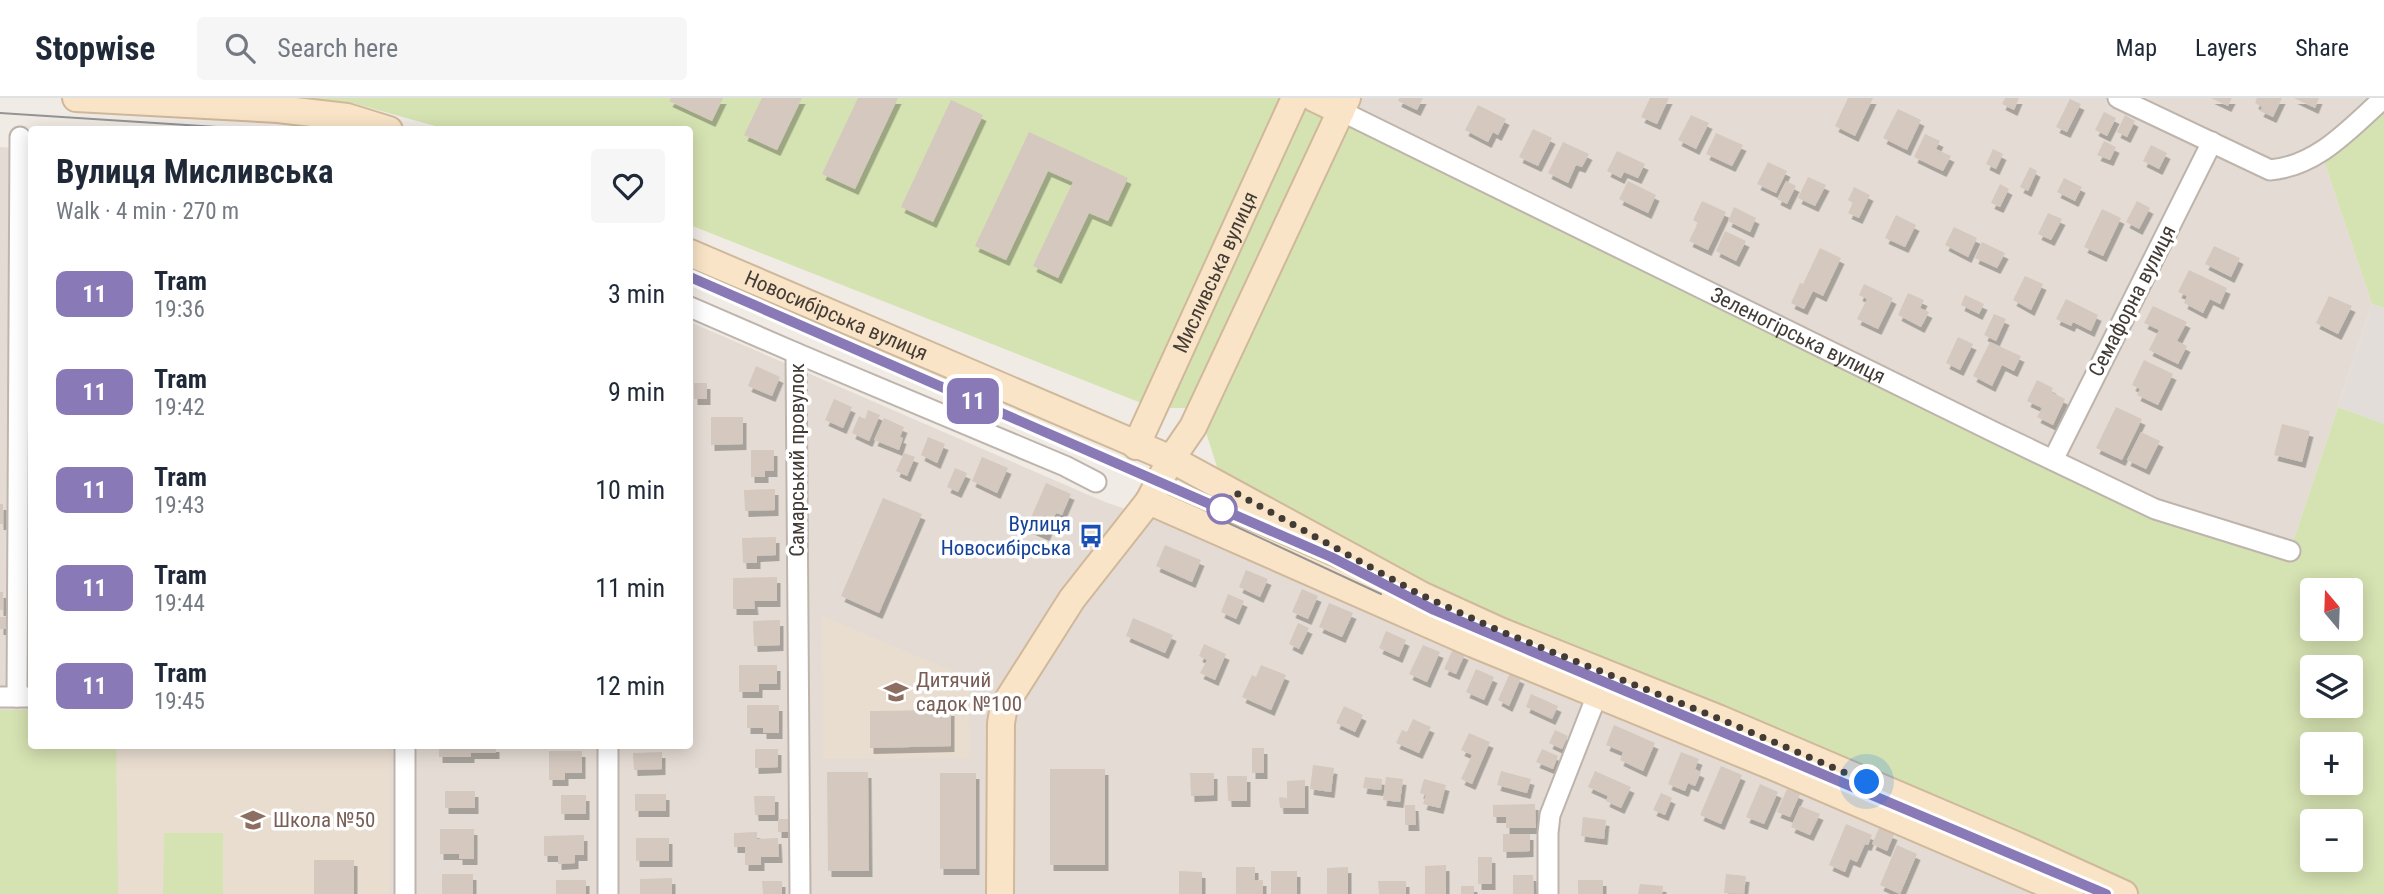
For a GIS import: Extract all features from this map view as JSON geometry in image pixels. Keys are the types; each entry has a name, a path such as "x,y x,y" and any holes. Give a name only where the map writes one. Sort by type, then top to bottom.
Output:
{"main road":[{"path":"76,98 278,109 347,117 377,126"},
{"name":"Мисливська вулиця","path":"1136,446 1295,98"},
{"name":"Зеленогірська вулиця","path":"1314,98 1344,105"},
{"name":"Мисливська вулиця","path":"1000,894 1001,723 1004,706 1072,599 1149,501 1171,459 1191,429 1344,105"},
{"name":"Новосибірська вулиця","path":"693,254 1171,459 1421,595 1500,631 1720,719 2124,894"},
{"path":"1191,429 1198,473"},
{"path":"1136,446 1149,501 1474,644 1795,776 2070,894"},
{"path":"1288,563 1306,532"}],"street":[{"path":"2118,98 2270,170 2284,169 2309,160 2384,98"},
{"name":"Зеленогірська вулиця","path":"1344,105 2155,509 2290,551"},
{"path":"0,136 26,137 16,697"},
{"name":"Семафорна вулиця","path":"2053,460 2212,142"},
{"path":"693,308 796,353"},
{"name":"Самарський провулок","path":"800,894 796,353 1065,466 1096,482"},
{"path":"1548,894 1550,816 1597,695"},
{"path":"405,749 405,894"},
{"path":"608,749 608,894"}],"shaded area":[{"path":"1347,98 2384,98 2321,152 2372,304 2290,551 2155,509 1341,111"},
{"path":"0,147 28,149 28,749 693,749 693,323 1105,502 1290,565 2070,894 0,894"},
{"path":"2372,304 2384,308 2384,424 2338,407"},
{"name":"Дитячий садок №100","path":"822,616 969,678 970,758 823,759"},
{"name":"Школа №50","path":"116,749 389,749 389,894 118,894"}],"green space":[{"path":"297,98 1347,98 1341,111 2155,509 2290,551 2338,407 2384,424 2384,894 2070,894 1187,526 1218,470 1201,408 1154,408 693,226 693,126 435,126 349,102"},
{"path":"2384,98 2384,308 2372,304 2321,152"},
{"path":"0,710 28,710 28,749 116,749 118,894 0,894"},
{"path":"164,833 223,833 223,894 163,894"}],"building":[{"path":"671,98 723,98 712,121 669,101"},
{"path":"762,98 802,98 777,150 744,135"},
{"path":"858,98 898,98 855,189 822,174"},
{"path":"1399,98 1423,98 1417,110 1398,101"},
{"path":"1650,98 1669,98 1657,124 1641,117"},
{"path":"1848,98 1873,98 1855,136 1835,126"},
{"path":"2005,98 2019,98 2014,110 2002,104"},
{"path":"2211,98 2232,98 2228,106"},
{"path":"2257,98 2282,98 2273,117 2260,111 2262,107 2255,103"},
{"path":"2294,98 2319,98 2315,108"},
{"path":"2070,99 2081,104 2067,132 2056,127"},
{"path":"951,100 983,115 933,222 901,207"},
{"path":"1478,105 1506,119 1498,135 1493,132 1488,142 1465,130"},
{"path":"1898,109 1921,120 1907,150 1883,138"},
{"path":"2104,112 2116,118 2107,136 2095,130"},
{"path":"1691,115 1709,123 1696,149 1678,140"},
{"path":"2125,115 2135,121 2127,137 2117,132"},
{"path":"1533,129 1552,138 1538,166 1519,157"},
{"path":"1029,132 1128,178 1108,221 1089,213 1058,278 1033,266 1073,182 1048,171 1006,260 975,246"},
{"path":"1716,133 1743,145 1732,166 1706,154"},
{"path":"1925,134 1940,141 1936,149 1951,156 1943,171 1914,157"},
{"path":"2104,141 2116,147 2110,160 2097,155"},
{"path":"1563,142 1589,154 1582,167 1576,165 1568,183 1548,173"},
{"path":"2151,145 2167,153 2159,169 2143,161"},
{"path":"1993,149 2003,154 1996,169 1986,164"},
{"path":"1617,151 1645,164 1638,178 1624,172 1621,178 1607,171"},
{"path":"1768,162 1787,171 1776,193 1757,184"},
{"path":"2030,167 2037,171 2028,191 2020,187"},
{"path":"1808,177 1826,185 1815,206 1798,198"},
{"path":"2064,178 2082,187 2075,201 2057,192"},
{"path":"1628,181 1656,195 1648,213 1619,199"},
{"path":"1786,181 1796,186 1787,204 1777,199"},
{"path":"2000,184 2009,189 2000,207 1991,203"},
{"path":"1854,187 1870,195 1859,218 1848,213 1853,203 1848,200"},
{"path":"1702,201 1726,212 1708,250 1689,241 1698,223 1693,220"},
{"path":"2137,201 2150,208 2139,229 2126,222"},
{"path":"1734,207 1756,218 1750,232 1728,221"},
{"path":"2102,209 2121,218 2103,256 2084,247"},
{"path":"2048,213 2062,219 2051,240 2038,234"},
{"path":"1896,215 1916,225 1905,247 1885,238"},
{"path":"1954,227 1977,238 1968,257 1945,245"},
{"path":"1725,231 1746,241 1736,261 1716,251"},
{"path":"1982,242 2005,253 1997,268 1975,258"},
{"path":"2214,246 2240,258 2231,277 2205,264"},
{"path":"1820,248 1841,258 1823,296 1813,291 1804,309 1791,303"},
{"path":"2189,270 2227,288 2220,304 2210,299 2203,313 2184,303 2187,296 2178,292"},
{"path":"2025,276 2043,284 2031,310 2013,300"},
{"path":"1864,284 1893,298 1878,329 1857,319 1867,299 1859,295"},
{"path":"1908,293 1924,300 1920,308 1929,312 1921,327 1898,315"},
{"path":"1965,295 1984,304 1979,314 1961,305"},
{"path":"2329,296 2352,306 2338,334 2316,323"},
{"path":"2066,299 2098,315 2091,331 2073,322 2071,326 2056,319"},
{"path":"2153,306 2187,322 2177,341 2187,346 2178,364 2149,350 2159,330 2144,323"},
{"path":"1994,314 2006,319 1996,341 1984,335"},
{"path":"1958,337 1973,344 1960,370 1946,363"},
{"path":"1990,342 2021,356 2014,371 2002,365 1992,386 1973,376"},
{"path":"2144,360 2173,374 2158,405 2137,395 2140,389 2132,385"},
{"path":"756,366 780,377 772,396 748,386"},
{"path":"2037,380 2053,388 2051,392 2065,399 2053,425 2037,417 2042,408 2027,401"},
{"path":"694,383 707,383 707,399 694,399"},
{"path":"834,399 852,407 843,428 825,420"},
{"path":"2116,407 2142,419 2122,460 2096,448"},
{"path":"868,410 880,415 869,441 852,433 859,416 865,419"},
{"path":"711,417 743,417 743,444 711,445"},
{"path":"884,418 904,427 899,450 874,440"},
{"path":"2282,424 2310,431 2302,462 2274,455"},
{"path":"2141,432 2160,441 2146,469 2127,460"},
{"path":"928,437 945,444 937,463 921,455"},
{"path":"751,450 774,450 774,471 765,471 765,477 751,477"},
{"path":"904,453 915,457 907,476 896,471"},
{"path":"982,457 1008,468 997,493 972,481"},
{"path":"955,468 967,473 958,492 947,487"},
{"path":"1046,483 1071,494 1062,515 1056,513 1046,535 1027,527"},
{"path":"775,489 775,510 745,511 744,490"},
{"path":"883,498 922,514 879,613 841,596"},
{"path":"0,504 3,504 3,524 0,524"},
{"path":"776,537 776,555 757,556 757,563 743,563 742,538"},
{"path":"1165,545 1201,560 1192,582 1156,566"},
{"path":"1246,570 1268,579 1260,597 1239,587"},
{"path":"777,577 777,601 754,601 755,609 733,609 733,578"},
{"path":"1302,589 1318,596 1308,619 1292,612"},
{"path":"0,592 3,592 3,610 0,610"},
{"path":"1228,594 1244,601 1236,619 1221,612"},
{"path":"1329,603 1353,613 1342,637 1319,627"},
{"path":"0,617 11,617 11,629 0,629"},
{"path":"1133,618 1173,635 1165,653 1126,636"},
{"path":"780,620 780,645 754,646 753,621"},
{"path":"1298,623 1309,628 1299,649 1289,644"},
{"path":"1386,631 1406,640 1399,657 1379,648"},
{"path":"1204,644 1226,654 1215,680 1200,673 1207,660 1199,656"},
{"path":"1423,645 1440,652 1427,682 1409,674"},
{"path":"1453,649 1465,654 1456,674 1444,669"},
{"path":"739,665 777,665 777,684 759,684 759,692 739,692"},
{"path":"1261,665 1286,675 1271,710 1242,697 1252,675 1256,677"},
{"path":"1476,669 1494,677 1484,700 1466,692"},
{"path":"1510,673 1521,678 1509,706 1498,700"},
{"path":"1531,694 1558,706 1552,719 1526,707"},
{"path":"747,705 779,705 779,733 763,733 763,728 747,728"},
{"path":"1344,706 1363,715 1355,732 1336,723"},
{"path":"951,710 951,746 870,748 870,711"},
{"path":"1413,719 1431,727 1419,753 1396,743 1402,730 1407,732"},
{"path":"1614,725 1655,743 1643,771 1620,760 1623,752 1606,745"},
{"path":"1555,730 1568,736 1562,749 1549,743"},
{"path":"1469,733 1490,742 1472,784 1461,779 1472,755 1461,750"},
{"path":"1252,748 1264,748 1264,773 1252,773"},
{"path":"439,749 496,749 496,753 471,753 471,757 439,757"},
{"path":"755,749 778,749 778,767 755,768"},
{"path":"1542,749 1558,756 1553,769 1536,762"},
{"path":"549,751 582,751 582,773 565,773 565,780 549,780"},
{"path":"662,752 662,769 634,770 633,753"},
{"path":"1681,752 1699,759 1695,769 1701,772 1695,786 1688,783 1685,791 1668,784"},
{"path":"1313,765 1334,768 1331,792 1310,789"},
{"path":"1721,766 1742,775 1721,824 1700,815"},
{"path":"1050,769 1105,769 1105,865 1050,865"},
{"path":"1501,771 1531,779 1527,793 1497,785"},
{"path":"1595,771 1631,787 1621,808 1606,801 1608,796 1588,787"},
{"path":"827,772 868,772 869,871 828,871"},
{"path":"940,773 976,773 976,869 940,869"},
{"path":"1190,773 1214,773 1214,795 1191,796"},
{"path":"1227,776 1247,776 1247,801 1228,801"},
{"path":"1365,777 1382,779 1381,790 1363,788"},
{"path":"1386,777 1403,779 1400,802 1383,800"},
{"path":"1424,779 1446,785 1440,808 1423,804 1426,795 1420,793"},
{"path":"1305,780 1305,808 1280,808 1279,797 1287,798 1287,781"},
{"path":"1760,784 1778,792 1764,824 1746,817"},
{"path":"1787,789 1800,794 1790,817 1777,812"},
{"path":"445,791 475,791 475,808 445,808"},
{"path":"1661,793 1672,798 1665,815 1653,810"},
{"path":"635,794 666,794 666,811 635,811"},
{"path":"561,795 586,795 586,814 561,814"},
{"path":"754,796 775,796 775,815 755,815"},
{"path":"1535,804 1536,828 1506,828 1506,817 1493,817 1493,805"},
{"path":"1405,805 1415,805 1416,825 1405,825"},
{"path":"1800,806 1820,814 1810,835 1791,827"},
{"path":"1583,817 1606,820 1604,839 1581,836"},
{"path":"778,819 792,819 792,832 778,832"},
{"path":"1846,824 1872,835 1857,862 1850,859 1845,872 1829,865"},
{"path":"1879,828 1894,834 1887,851 1872,844"},
{"path":"440,829 474,829 474,859 459,859 459,854 440,854"},
{"path":"757,832 757,839 778,838 779,857 761,857 761,865 745,865 745,847 734,847 734,833"},
{"path":"1503,834 1530,834 1530,851 1503,852"},
{"path":"584,835 584,855 575,855 575,863 558,864 558,856 544,856 544,836"},
{"path":"636,838 669,838 669,861 636,861"},
{"path":"1897,845 1917,854 1900,894 1880,885"},
{"path":"1478,857 1492,857 1492,884 1478,884"},
{"path":"314,860 354,860 354,894 314,894"},
{"path":"1446,865 1446,894 1425,894 1425,866"},
{"path":"1236,867 1255,867 1255,880 1263,880 1263,894 1236,894"},
{"path":"1348,867 1348,894 1327,894 1327,868"},
{"path":"1179,871 1202,872 1202,894 1179,894"},
{"path":"1271,871 1297,871 1297,894 1271,894"},
{"path":"442,874 473,874 473,894 442,894"},
{"path":"1726,874 1746,876 1744,894 1724,893"},
{"path":"1513,875 1533,875 1534,894 1513,894"},
{"path":"672,878 672,894 640,894 640,879"},
{"path":"556,880 586,880 586,894 556,894"},
{"path":"1578,880 1603,880 1603,894 1578,894"},
{"path":"762,881 782,881 782,894 763,894"},
{"path":"1378,881 1406,881 1406,894 1379,894"},
{"path":"1640,884 1663,886 1662,894 1638,894"},
{"path":"1461,886 1474,886 1474,894 1461,894"}],"tram line":[{"path":"0,113 202,126"},
{"path":"693,278 1331,557 1434,610 2106,894"},
{"name":"11","path":"693,278 1331,557 1434,610 2106,894"},
{"path":"1222,520 1381,594"}],"place":[{"name":"Вулиця Новосибірська","path":"1091,536"},
{"name":"Дитячий садок №100","path":"896,692"},
{"name":"Школа №50","path":"253,820"}],"route":[{"path":"1222,509 1234,492 1421,595 1500,631 1720,719 1867,782"}]}
